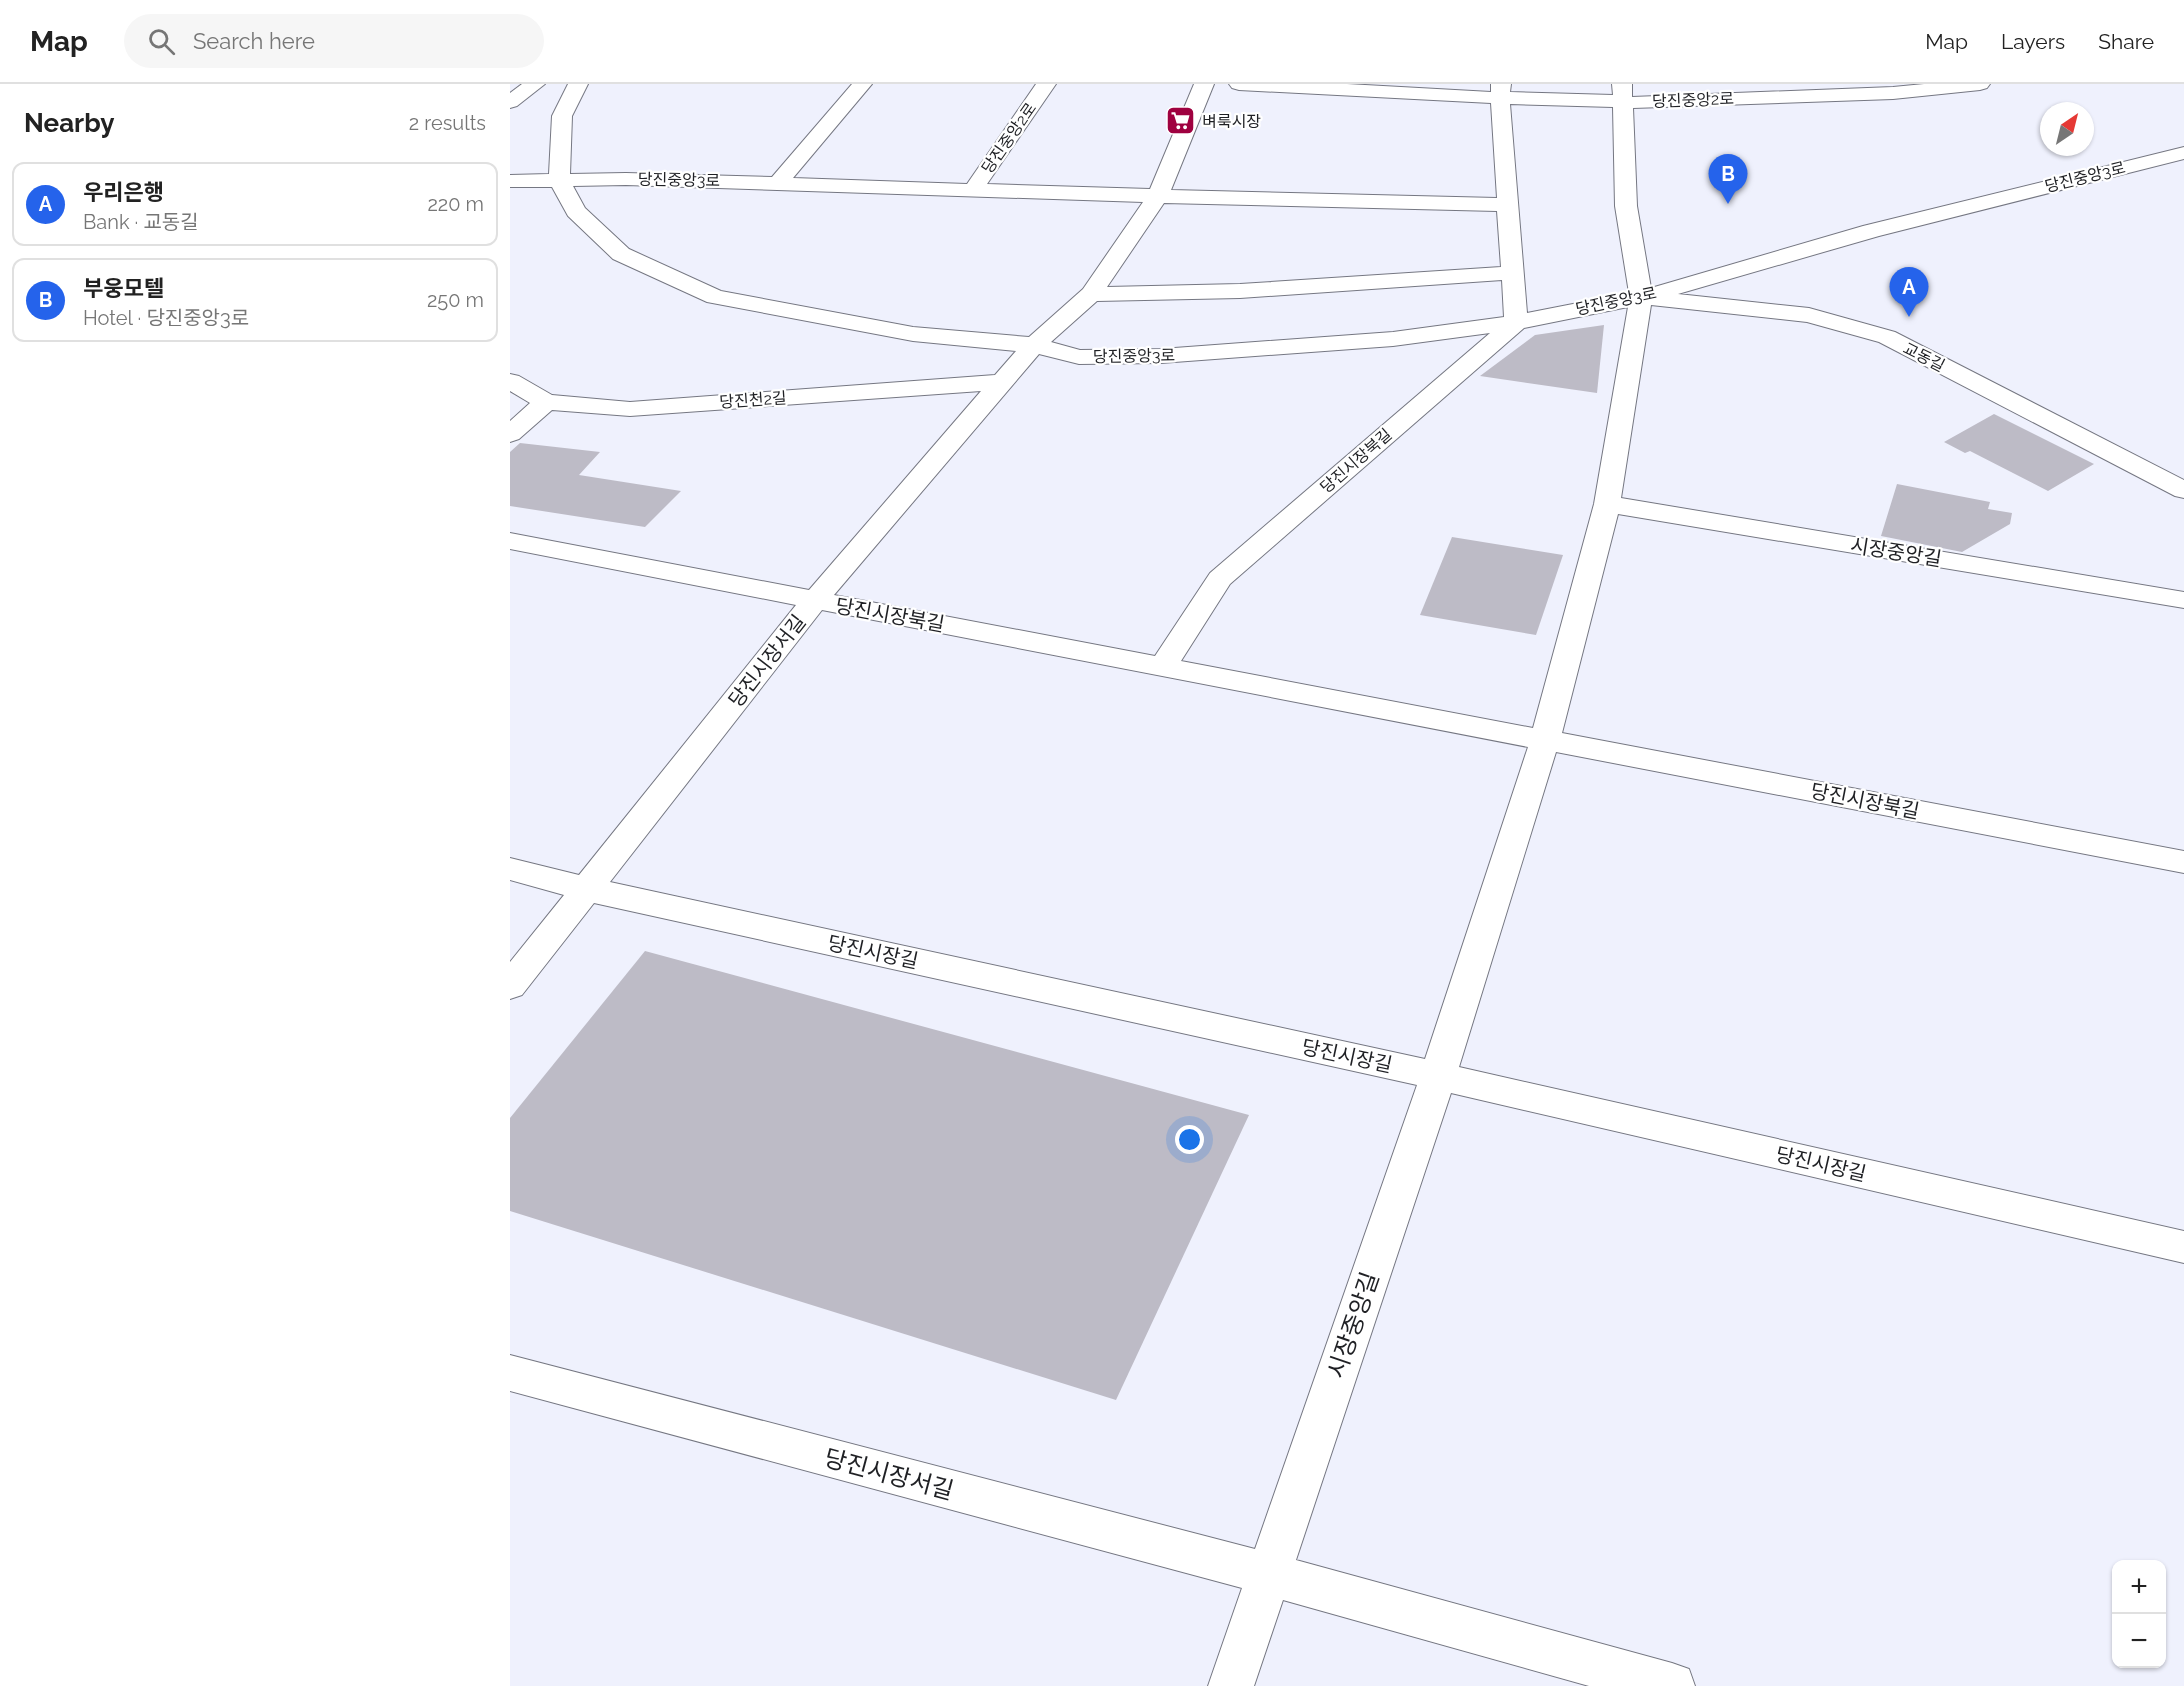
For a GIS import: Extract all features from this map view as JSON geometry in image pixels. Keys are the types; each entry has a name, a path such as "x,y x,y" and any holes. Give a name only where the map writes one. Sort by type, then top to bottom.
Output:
{"street":[{"path":"510,102 535,84"},
{"name":"당진중앙3로","path":"578,84 562,116 560,180 576,211 621,254 715,297 913,334 1034,345 1079,357 1161,356 1393,339 1515,322 1641,298 1871,231 2184,153"},
{"path":"779,182 862,84"},
{"name":"당진중앙2로","path":"972,191 1046,84"},
{"path":"1034,345 1091,294 1158,196 1204,84"},
{"name":"당진중앙2로","path":"1239,84 1501,91 1614,101 1622,94 1893,93 1980,84"},
{"path":"1501,91 1515,322"},
{"path":"1438,1076 1545,740 1607,504 1641,298 1626,206 1622,94"},
{"name":"당진중앙3로","path":"560,180 626,178 779,182 972,191 1508,205"},
{"path":"510,180 560,180"},
{"path":"1091,294 1240,291 1511,273"},
{"name":"교동길","path":"1641,298 1809,315 1887,337 2184,490"},
{"name":"당진시장북길","path":"1164,665 1220,579 1515,322"},
{"name":"당진시장서길","path":"510,986 814,601 1034,345"},
{"name":"당진천2길","path":"510,381 546,402 630,408 1002,382"},
{"path":"510,434 546,402"},
{"name":"시장중앙길","path":"1607,504 2184,600"},
{"name":"당진시장북길","path":"510,541 814,601 1164,665 2184,861"},
{"name":"당진시장길","path":"510,869 586,889 1438,1076 2184,1247"},
{"name":"시장중앙길","path":"1231,1686 1438,1076"},
{"name":"당진시장서길","path":"510,1373 1268,1574"},
{"path":"1268,1574 1672,1686"}],"building":[{"path":"1604,325 1597,393 1480,376 1535,335"},
{"path":"1994,414 2094,464 2048,491 1970,451 1965,453 1944,442"},
{"path":"520,443 600,452 579,475 681,491 645,527 510,506 510,452"},
{"path":"1897,484 1990,502 1988,509 2012,513 2010,524 1962,552 1881,536"},
{"path":"1452,537 1563,555 1536,635 1420,615"},
{"path":"645,951 1249,1115 1116,1400 510,1211 510,1118"}],"place":[{"name":"벼룩시장","path":"1181,121"},
{"name":"부웅모텔","path":"1728,204"},
{"name":"우리은행","path":"1909,317"}]}
